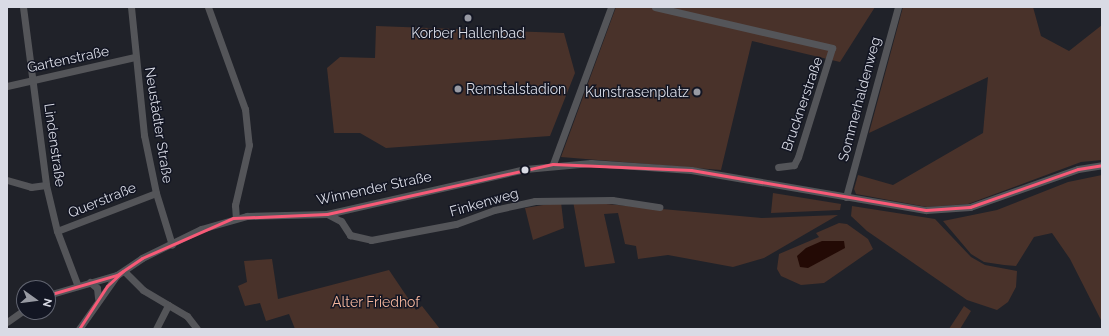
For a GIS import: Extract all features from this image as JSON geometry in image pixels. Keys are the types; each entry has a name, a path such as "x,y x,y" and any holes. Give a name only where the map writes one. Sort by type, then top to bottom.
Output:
{"street":[{"name":"Lindenstraße","path":"23,7 46,185 57,231 77,284"},
{"name":"Neustädter Straße","path":"131,7 135,57 156,193 172,245"},
{"path":"208,7 245,109 249,145 234,205 236,218"},
{"path":"552,164 611,7"},
{"name":"Brucknerstraße","path":"655,7 832,48 798,158 794,165 778,167"},
{"name":"Sommerhaldenweg","path":"846,197 898,7"},
{"name":"Gartenstraße","path":"7,86 135,57"},
{"name":"Winnender Straße","path":"79,329 98,298 117,275 142,258 172,245 201,229 236,218 327,214 552,164 591,162 691,170 926,210 950,210 977,204 1078,169 1102,165"},
{"path":"7,180 31,187 46,185"},
{"name":"Querstraße","path":"57,231 156,193"},
{"name":"Finkenweg","path":"327,214 341,221 350,235 371,240 456,224 494,210 535,201 612,200 659,207"},
{"path":"124,270 143,290 187,316 197,329"},
{"path":"56,292 77,284 117,275"},
{"path":"90,282 97,288 98,298"},
{"path":"156,329 168,305"},
{"path":"7,322 16,316"}],"green space":[{"path":"616,7 875,7 840,62 752,41 721,170 561,157"},
{"path":"903,7 1033,7 1041,36 1069,51 1102,25 1102,160 1081,162 968,204 927,207 856,194 854,189 858,175 893,185 983,133 988,77 869,133"},
{"path":"376,26 564,33 575,73 550,136 386,148 360,133 334,133 327,68 340,57 375,58"},
{"path":"1102,175 1102,322 1070,259 1052,233 1034,237 1016,266 1004,265 984,262 971,254 943,221 997,210 1068,182"},
{"path":"773,193 841,204 840,210 771,213"},
{"path":"573,201 762,218 838,215 764,258 733,267 668,255 638,259 636,246 625,244 618,213 604,214 615,263 585,267"},
{"path":"561,202 564,228 533,240 525,208"},
{"path":"852,206 935,219 971,257 985,265 1017,271 1016,287 1008,302 997,310 967,300 867,231 851,216"},
{"path":"839,223 847,224 868,239 873,249 824,283 801,285 781,276 777,269 779,254 819,237 816,233"},
{"name":"Alter Friedhof","path":"272,259 278,299 389,270 416,310 422,306 440,329 295,329 289,314 266,321 260,303 245,306 238,286 247,282 244,261"},
{"path":"964,306 971,311 960,329 949,329"}],"shaded area":[{"path":"822,241 844,241 845,248 808,268 800,267 797,256 806,248"}],"transit line":[{"path":"56,293 117,275 142,258 233,218 327,214 553,164 691,170 926,210 970,207 1078,169 1102,165"},
{"path":"79,329 107,286 123,271"}],"place":[{"name":"Korber Hallenbad","path":"468,18"},
{"name":"Remstalstadion","path":"458,89"},
{"name":"Kunstrasenplatz","path":"697,92"}]}
